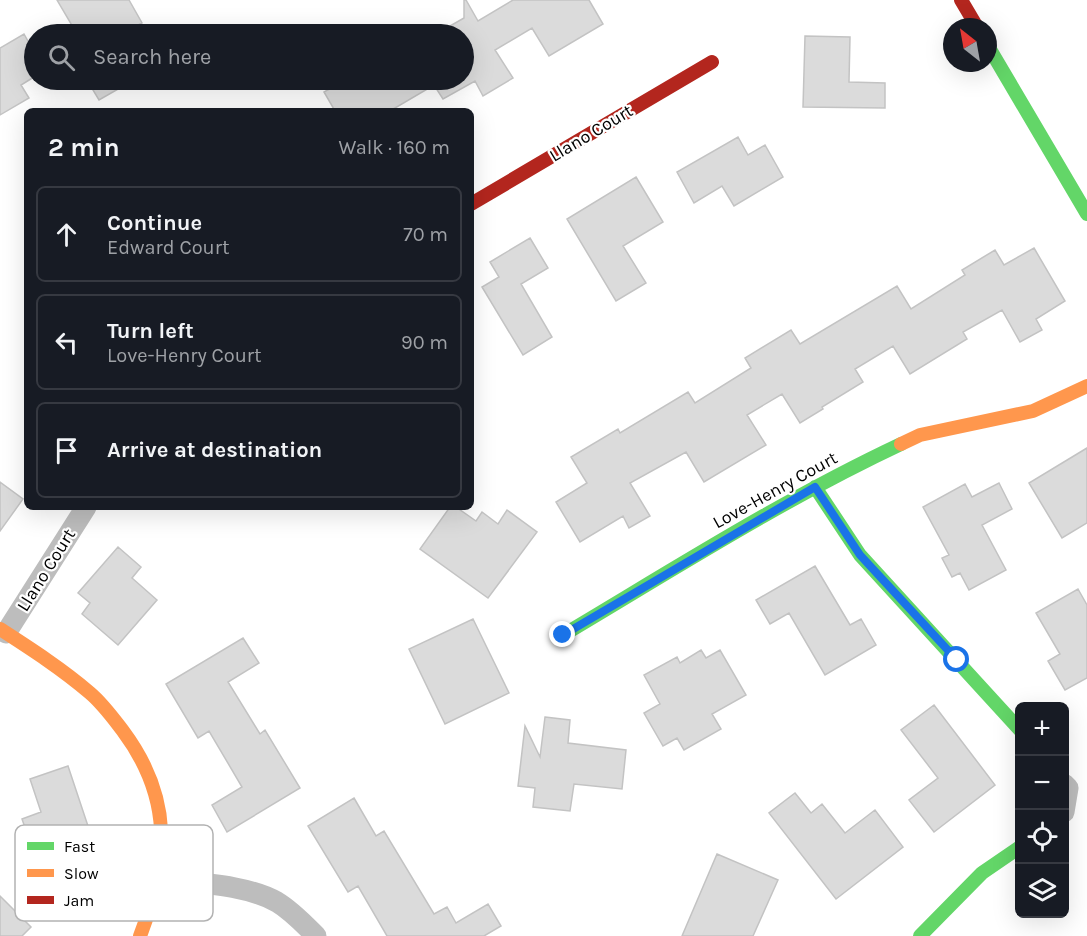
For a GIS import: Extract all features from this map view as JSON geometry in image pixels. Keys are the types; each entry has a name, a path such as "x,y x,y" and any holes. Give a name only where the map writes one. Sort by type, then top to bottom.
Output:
{"street":[{"path":"961,0 972,18"},
{"path":"997,61 1087,214"},
{"name":"Llano Court","path":"474,202 712,62"},
{"name":"Love-Henry Court","path":"563,635 843,471 920,435 1033,411 1087,387"},
{"path":"815,487 860,555 1015,724"},
{"name":"Llano Court","path":"3,631 84,510"},
{"path":"3,631 59,667 92,694 114,718 143,761 152,781 159,825"},
{"path":"920,936 982,873 1015,850"},
{"path":"213,887 253,893 276,902 297,917 316,936"},
{"path":"140,936 147,921"}],"building":[{"path":"57,0 129,0 142,23 140,24 71,24"},
{"path":"464,0 478,21 513,0 589,0 603,24 549,56 532,28 495,50 513,78 483,96 474,82 474,24 454,24 464,18"},
{"path":"24,34 24,83 21,85 29,98 0,115 0,48"},
{"path":"805,36 850,37 849,82 885,83 885,108 803,107"},
{"path":"93,90 116,90 99,100"},
{"path":"328,90 426,90 395,108 333,108 324,92"},
{"path":"437,90 459,90 443,99"},
{"path":"738,137 748,155 765,145 783,177 734,206 722,186 694,203 677,172"},
{"path":"636,177 663,222 623,246 646,283 616,301 567,219"},
{"path":"530,238 548,268 521,284 552,337 523,355 482,287 499,277 490,262"},
{"path":"1034,248 1065,301 1036,319 1042,330 1020,342 1002,310 963,332 967,339 910,374 893,346 855,369 863,382 800,423 782,394 747,415 766,445 704,482 686,452 630,483 650,516 629,528 623,516 580,542 556,502 587,483 571,457 618,429 620,433 688,392 695,403 751,368 745,358 791,330 800,344 897,286 911,309 965,275 962,270 995,250 1004,265"},
{"path":"1087,448 1087,523 1062,538 1029,483"},
{"path":"0,482 23,499 0,531"},
{"path":"999,483 1012,509 982,525 1006,570 969,590 960,573 952,577 942,558 949,555 923,507 965,484 972,497"},
{"path":"448,510 460,510 476,521 482,512 498,524 507,510 537,532 488,598 420,549"},
{"path":"118,547 141,567 132,578 157,600 118,645 82,614 90,603 78,593"},
{"path":"815,566 850,625 861,619 876,645 825,675 789,613 770,624 756,600"},
{"path":"1078,589 1087,605 1087,678 1065,690 1048,661 1060,654 1036,613"},
{"path":"473,619 509,693 445,724 409,649"},
{"path":"243,638 259,663 228,682 260,734 265,730 300,788 227,832 212,805 242,787 209,731 198,738 166,684"},
{"path":"701,650 706,658 720,650 746,695 712,714 721,729 684,750 677,738 663,746 644,713 660,704 644,675 677,657 680,663"},
{"path":"934,705 995,785 934,832 909,800 938,778 901,730"},
{"path":"545,717 570,720 568,743 626,750 622,789 574,784 570,811 533,807 535,788 518,786 525,726 540,757"},
{"path":"68,766 88,825 24,825 22,819 41,812 30,779"},
{"path":"795,793 811,813 822,804 845,833 875,810 903,847 836,899 769,813"},
{"path":"354,798 376,836 384,831 434,914 447,907 456,923 488,904 501,926 484,936 387,936 358,886 348,892 308,826"},
{"path":"717,854 778,880 753,936 682,936"},
{"path":"0,896 15,911 15,921 25,921 31,927 22,936 0,936"}],"traffic: fast":[{"path":"997,61 1087,214"},
{"path":"563,635 772,511 901,444"},
{"path":"815,487 860,555 1015,725"},
{"path":"920,936 982,873 1015,850"}],"traffic: slow":[{"path":"901,444 920,435 1033,411 1087,386"},
{"path":"0,629 57,667 108,711 139,756 151,781 160,825"},
{"path":"140,936 145,921"}],"traffic: jam":[{"path":"961,0 972,18"},
{"path":"474,202 712,62"}],"route":[{"path":"563,635 815,487 860,555 957,660"}]}
